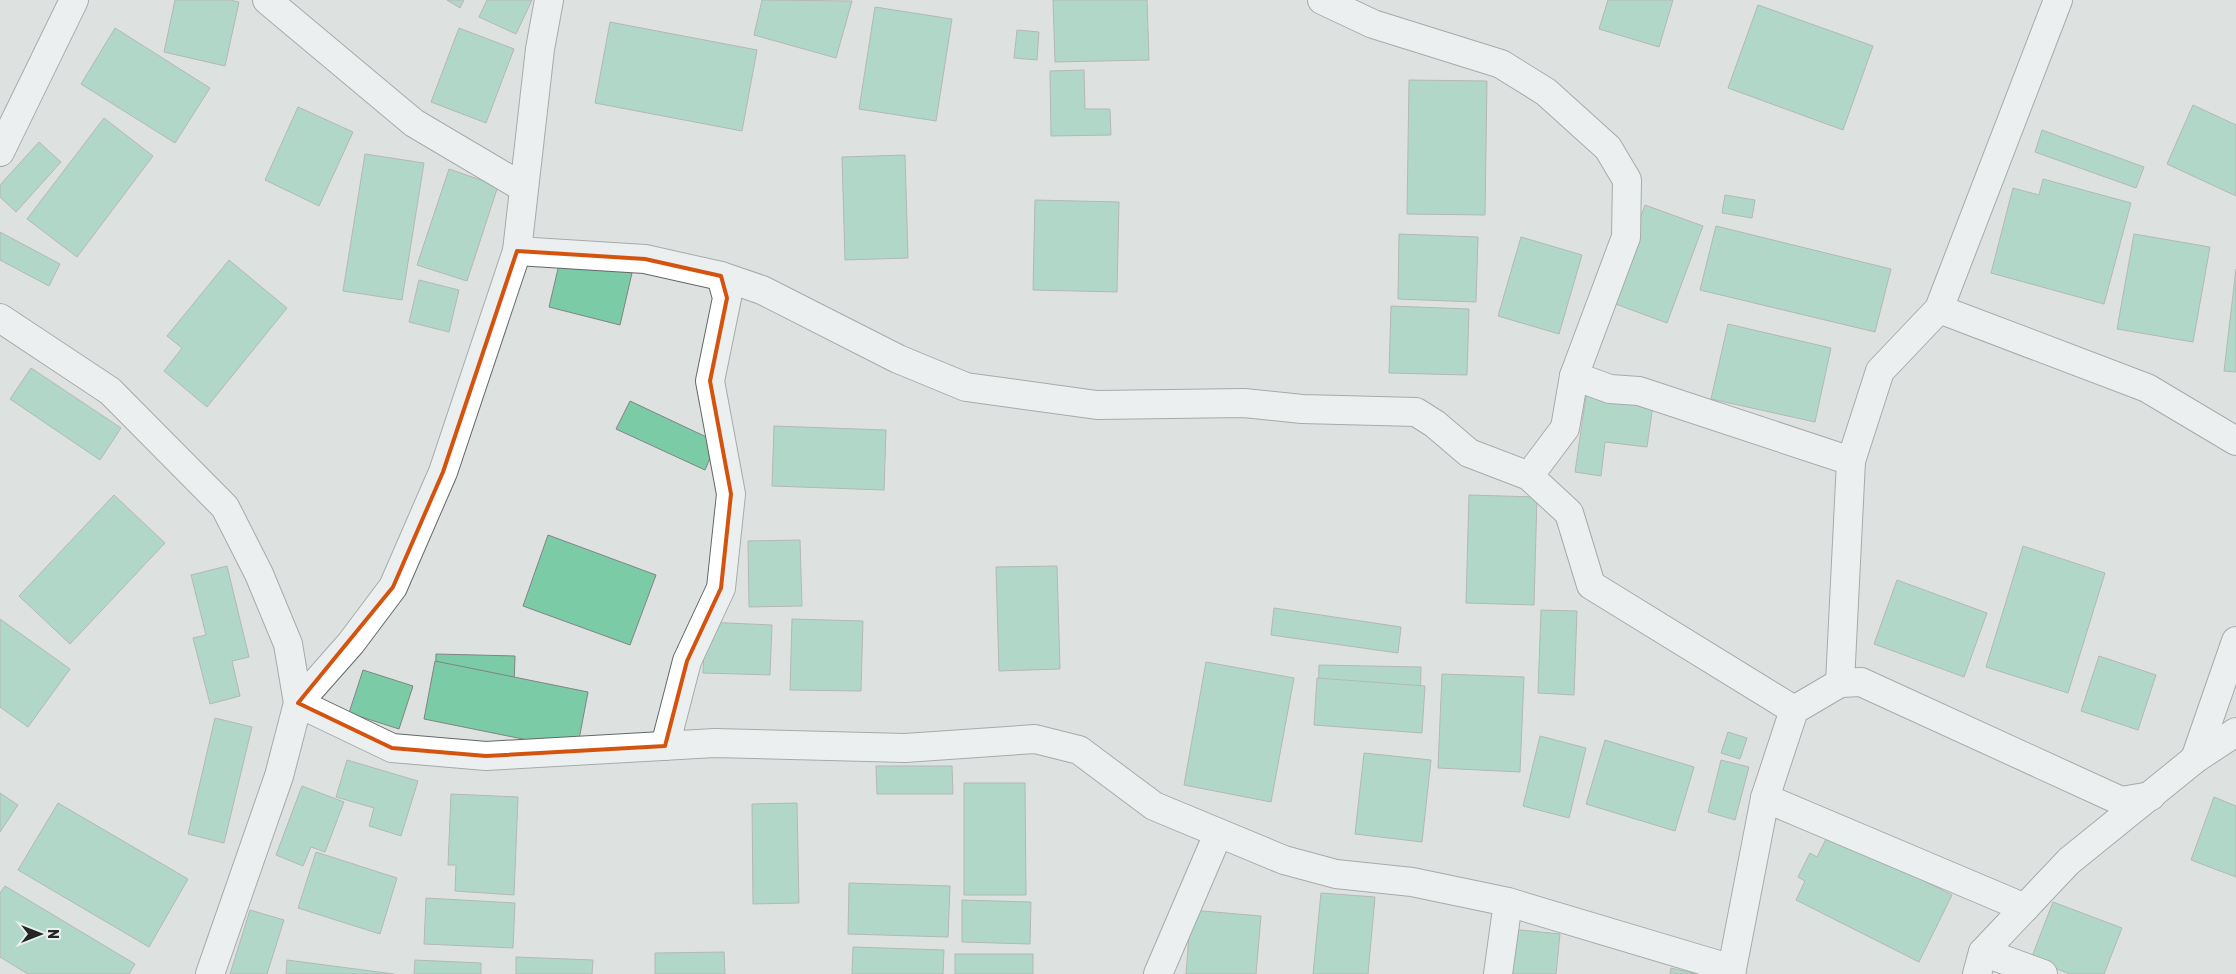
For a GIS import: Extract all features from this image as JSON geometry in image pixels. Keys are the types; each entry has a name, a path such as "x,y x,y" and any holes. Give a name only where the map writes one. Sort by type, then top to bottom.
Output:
{"street":[{"path":"0,152 74,0"},
{"path":"267,0 414,124 524,188"},
{"path":"298,703 351,643 393,587 443,472 517,251 540,49 549,0"},
{"path":"1322,0 1373,24 1501,64 1546,92 1608,148 1627,180 1626,237 1574,376 1565,428 1529,476"},
{"path":"1840,683 1850,461 1880,371 1939,309 2058,0"},
{"path":"517,251 645,259 721,276 762,290 898,359 966,387 1098,405 1244,403 1302,409 1416,412 1435,424 1469,453 1529,476 1569,512 1591,585 1794,710"},
{"path":"665,746 687,661 721,588 731,494 710,381 727,298 721,276"},
{"path":"1939,309 2147,388 2236,441"},
{"path":"0,318 110,390 225,508 259,574 288,644 298,703 279,776 210,974"},
{"path":"1574,376 1610,389 1639,391 1850,461"},
{"path":"2195,758 2236,641"},
{"path":"298,703 392,748 486,756 716,743 905,748 1035,739 1079,750 1154,806 1284,860 1336,874 1412,882 1508,902 1731,971 1765,798 1794,710 1840,683 1861,682 2120,801 2151,796"},
{"path":"2043,974 1980,963 2025,908 2069,861 2151,796 2195,758 2236,732"},
{"path":"1765,798 2025,908"},
{"path":"1158,974 1218,834"},
{"path":"1498,974 1508,902"}],"highlighted area":[{"path":"517,251 645,259 721,276 727,298 710,381 731,494 721,588 687,661 665,746 486,756 392,748 298,703 393,587 443,472"}],"building":[{"path":"175,0 230,0 239,2 225,66 164,52"},
{"path":"447,0 464,0 460,8"},
{"path":"487,0 532,0 516,34 479,17"},
{"path":"762,0 852,1 836,58 754,35"},
{"path":"1053,0 1147,0 1149,60 1055,62"},
{"path":"1608,0 1673,0 1659,47 1599,29"},
{"path":"1758,5 1873,46 1843,130 1728,88"},
{"path":"875,7 952,19 936,121 859,109"},
{"path":"610,22 757,50 742,131 595,103"},
{"path":"115,28 210,88 175,143 81,84"},
{"path":"459,28 514,49 486,123 431,102"},
{"path":"1017,30 1039,32 1037,60 1014,58"},
{"path":"1084,70 1085,109 1110,109 1111,135 1051,136 1050,71"},
{"path":"1409,80 1487,81 1485,215 1407,214"},
{"path":"2193,105 2236,125 2236,196 2167,164"},
{"path":"298,107 353,132 319,206 265,180"},
{"path":"104,118 153,156 77,257 27,219"},
{"path":"2042,130 2144,167 2136,188 2035,152"},
{"path":"39,142 61,162 16,212 0,197 0,185"},
{"path":"365,154 424,163 402,300 343,291"},
{"path":"905,155 908,258 845,260 842,157"},
{"path":"449,169 498,186 467,281 417,265"},
{"path":"2043,179 2131,203 2104,304 1991,273 2013,188 2039,195"},
{"path":"1725,195 1755,200 1752,218 1722,213"},
{"path":"1035,200 1119,202 1117,292 1033,290"},
{"path":"1645,205 1703,226 1667,323 1610,302"},
{"path":"1716,226 1891,269 1875,332 1700,290"},
{"path":"0,232 60,264 49,286 0,260"},
{"path":"1399,234 1478,237 1476,302 1398,299"},
{"path":"2134,234 2210,247 2193,342 2117,329"},
{"path":"1521,237 1582,255 1559,334 1498,316"},
{"path":"561,256 632,273 620,325 549,307"},
{"path":"229,260 287,308 207,407 164,371 182,348 167,336"},
{"path":"2236,269 2236,372 2224,371"},
{"path":"419,280 459,290 449,332 409,322"},
{"path":"1391,306 1469,309 1467,375 1389,373"},
{"path":"1728,324 1831,348 1815,422 1711,399"},
{"path":"31,368 121,428 100,460 10,399"},
{"path":"1586,396 1653,405 1647,447 1605,442 1601,476 1575,472"},
{"path":"630,401 717,442 705,470 616,429"},
{"path":"774,426 886,430 884,490 772,486"},
{"path":"114,495 165,543 70,644 19,596"},
{"path":"1469,495 1537,497 1534,605 1466,603"},
{"path":"548,535 656,575 630,645 523,606"},
{"path":"800,540 802,606 749,607 748,541"},
{"path":"2023,546 2105,573 2068,693 1986,667"},
{"path":"227,566 249,657 232,661 240,696 210,704 193,638 206,635 191,575"},
{"path":"1057,566 1060,669 999,671 996,567"},
{"path":"1897,580 1987,613 1964,677 1874,644"},
{"path":"1274,608 1401,627 1398,653 1271,635"},
{"path":"1541,610 1577,611 1574,695 1538,693"},
{"path":"0,619 70,669 28,727 0,707"},
{"path":"792,619 863,621 861,691 790,690"},
{"path":"705,622 772,625 770,675 703,673"},
{"path":"436,654 515,656 513,713 435,711"},
{"path":"2099,656 2156,675 2138,730 2081,711"},
{"path":"435,661 588,692 577,750 424,719"},
{"path":"1206,662 1294,678 1271,802 1184,785"},
{"path":"1319,665 1421,667 1420,712 1318,711"},
{"path":"363,670 413,686 399,729 349,713"},
{"path":"1442,674 1524,677 1520,772 1438,768"},
{"path":"1317,678 1425,686 1422,733 1314,725"},
{"path":"215,718 252,727 224,843 188,834"},
{"path":"1728,732 1747,738 1740,759 1721,753"},
{"path":"1540,736 1586,748 1569,818 1523,806"},
{"path":"1605,740 1694,767 1675,831 1586,804"},
{"path":"1364,753 1431,760 1422,842 1355,834"},
{"path":"347,760 418,781 401,836 369,826 374,808 336,797"},
{"path":"1721,760 1749,767 1735,820 1708,812"},
{"path":"876,766 952,766 953,794 877,794"},
{"path":"964,783 1025,783 1026,895 964,895"},
{"path":"302,786 344,802 325,852 311,847 303,866 276,855"},
{"path":"0,793 18,805 0,832"},
{"path":"451,794 518,797 514,895 455,891 456,865 448,865"},
{"path":"2214,797 2236,806 2236,877 2191,860"},
{"path":"58,803 188,879 149,947 18,870"},
{"path":"797,803 799,903 753,904 752,804"},
{"path":"1829,833 1952,895 1919,962 1796,900 1805,881 1798,877 1810,853 1817,857"},
{"path":"316,852 397,878 380,934 298,908"},
{"path":"849,883 950,886 948,937 848,934"},
{"path":"5,886 135,964 129,974 28,974 0,957 0,893"},
{"path":"1321,893 1375,897 1368,974 1313,974"},
{"path":"426,898 515,903 513,948 424,944"},
{"path":"962,900 1031,902 1030,944 962,942"},
{"path":"2053,902 2122,928 2104,974 2070,974 2031,959"},
{"path":"250,910 284,920 267,974 230,974"},
{"path":"1191,910 1261,916 1256,974 1186,974"},
{"path":"1511,929 1560,934 1556,974 1506,974"},
{"path":"853,947 944,950 943,974 852,974"},
{"path":"724,952 725,974 655,974 655,953"},
{"path":"955,954 1033,954 1033,974 955,974"},
{"path":"516,957 593,960 592,974 516,974"},
{"path":"287,960 394,974 286,974"},
{"path":"415,960 481,963 481,974 414,974"},
{"path":"1671,968 1697,974 1670,974"}]}
